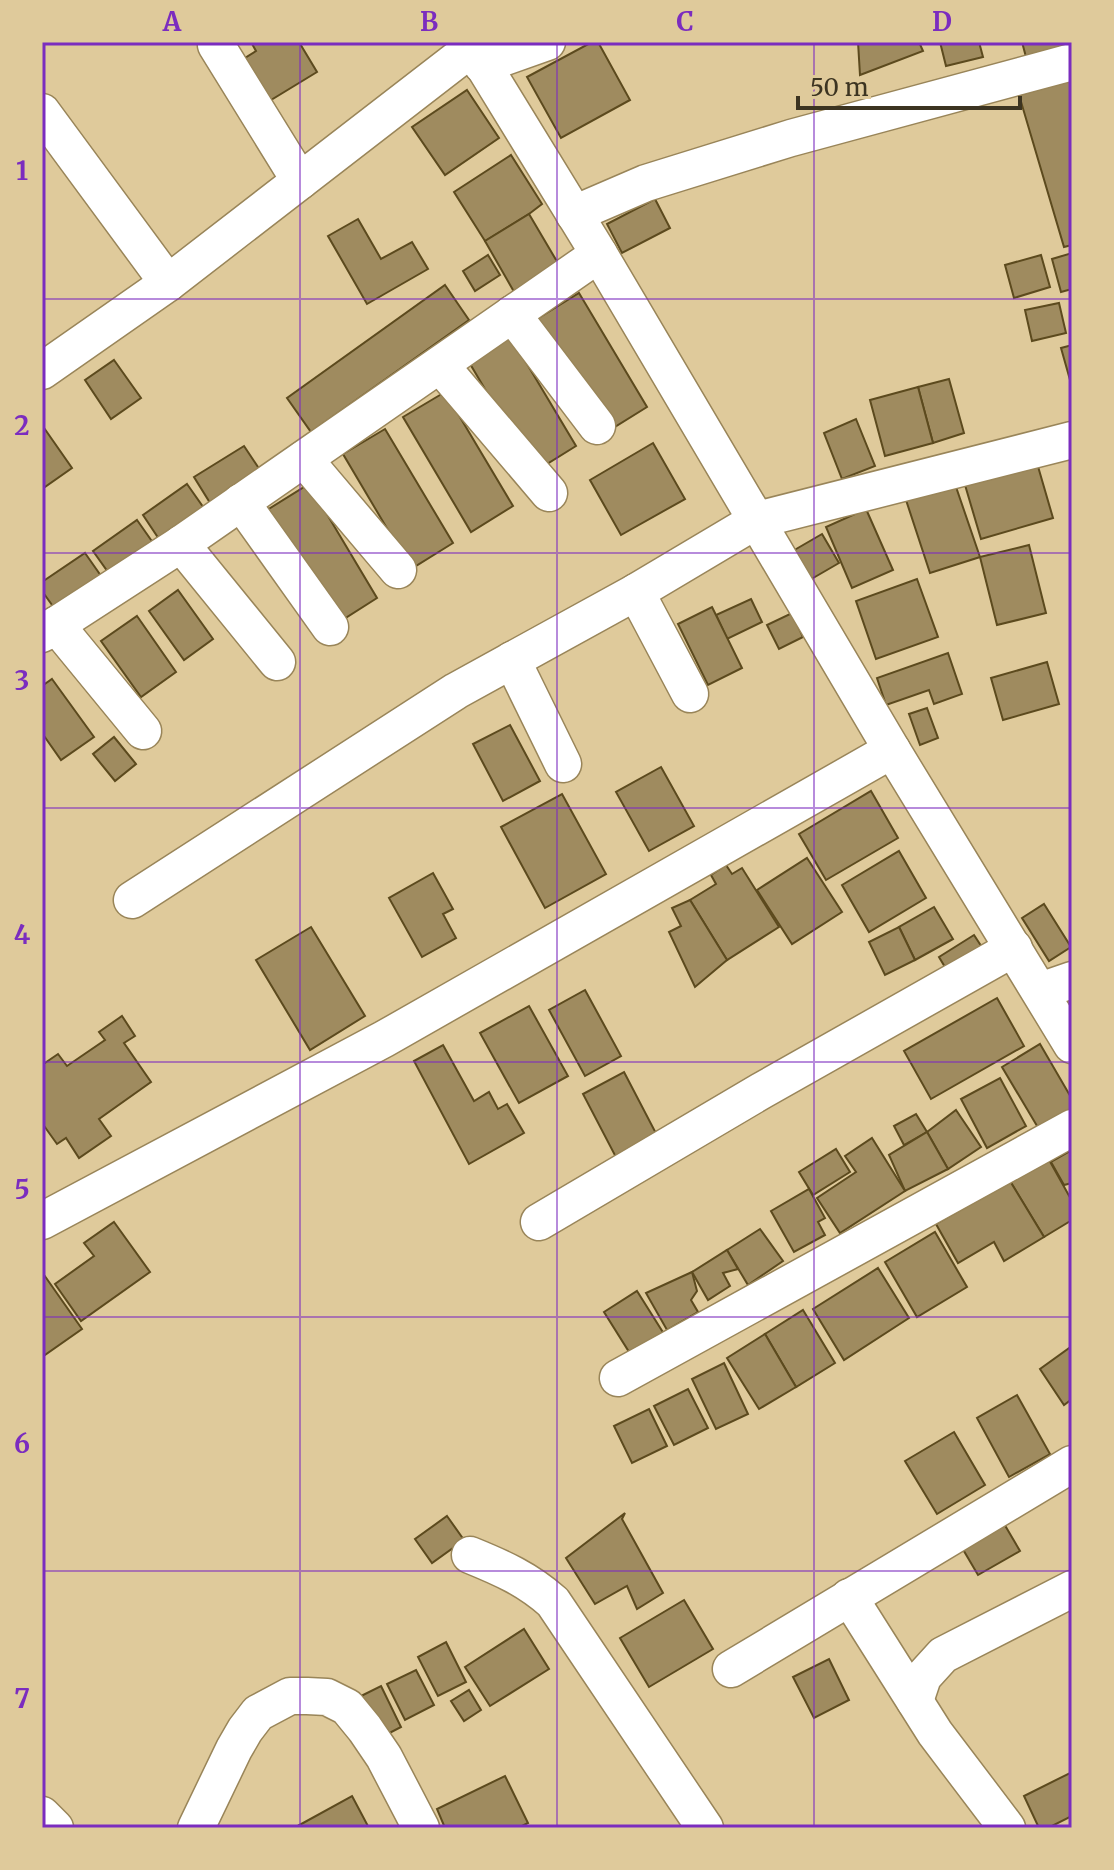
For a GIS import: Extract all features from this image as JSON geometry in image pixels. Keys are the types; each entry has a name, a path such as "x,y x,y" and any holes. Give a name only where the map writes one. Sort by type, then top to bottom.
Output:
{"street":[{"path":"42,371 168,283 474,52 547,42"},
{"path":"216,45 300,181"},
{"path":"474,52 599,254 892,750 1014,948 1056,985 1072,1045"},
{"path":"574,214 646,183 791,138 1072,62"},
{"path":"42,112 168,283"},
{"path":"143,731 49,630 181,544 599,254"},
{"path":"512,314 597,426"},
{"path":"440,365 549,493"},
{"path":"132,900 456,691 636,592 757,520 1072,440"},
{"path":"304,459 398,570"},
{"path":"241,502 330,627"},
{"path":"181,544 277,662"},
{"path":"636,592 690,694"},
{"path":"512,660 563,764"},
{"path":"42,1221 384,1039 892,750"},
{"path":"539,1222 1014,948"},
{"path":"618,1378 1072,1128"},
{"path":"731,1669 1072,1464"},
{"path":"470,1555 514,1573 553,1602 705,1828"},
{"path":"915,1701 923,1677 943,1655 1072,1589"},
{"path":"849,1597 935,1733 1007,1828"},
{"path":"196,1828 234,1749 258,1713 290,1696 307,1696 327,1697 347,1707 384,1757 421,1828"},
{"path":"42,1815 55,1828"}],"building":[{"path":"251,42 299,42 317,72 271,100 237,63 256,51"},
{"path":"592,42 598,42 630,100 561,138 527,77"},
{"path":"858,42 919,42 923,51 860,75"},
{"path":"940,42 979,42 983,57 946,66"},
{"path":"1022,42 1072,42 1072,45 1026,57"},
{"path":"1072,79 1072,245 1064,247 1019,95"},
{"path":"467,90 499,138 445,175 412,127"},
{"path":"511,155 542,204 485,241 454,192"},
{"path":"655,199 670,228 622,253 607,224"},
{"path":"529,214 562,270 517,297 485,241"},
{"path":"358,219 381,259 412,242 428,269 367,304 328,236"},
{"path":"1072,253 1072,289 1061,292 1052,259"},
{"path":"488,255 500,275 475,291 463,271"},
{"path":"1041,255 1050,287 1014,298 1005,265"},
{"path":"445,285 469,320 311,432 287,398"},
{"path":"579,293 647,407 605,433 537,319"},
{"path":"1059,303 1066,333 1032,341 1025,310"},
{"path":"508,332 576,446 534,472 466,357"},
{"path":"1072,345 1072,387 1061,348"},
{"path":"114,360 141,398 111,419 85,380"},
{"path":"949,379 964,433 933,443 918,387"},
{"path":"918,387 933,443 885,456 870,400"},
{"path":"445,392 513,506 471,532 403,417"},
{"path":"856,419 875,466 842,479 824,433"},
{"path":"42,425 72,468 42,489"},
{"path":"385,429 453,543 411,569 343,454"},
{"path":"653,443 685,499 621,535 590,480"},
{"path":"244,446 262,473 212,506 194,477"},
{"path":"1037,463 1053,518 981,539 965,485"},
{"path":"187,484 206,511 161,542 143,515"},
{"path":"309,484 377,598 336,624 267,510"},
{"path":"955,484 980,557 930,573 906,500"},
{"path":"866,509 893,570 852,588 826,527"},
{"path":"137,520 156,547 113,579 93,551"},
{"path":"822,534 839,563 808,581 791,552"},
{"path":"1029,545 1046,613 997,625 980,557"},
{"path":"85,553 106,583 60,616 42,591 42,582"},
{"path":"917,579 938,637 876,659 856,601"},
{"path":"178,590 213,639 184,660 149,611"},
{"path":"751,599 762,622 727,639 716,615"},
{"path":"712,607 742,668 708,685 678,624"},
{"path":"792,613 803,637 779,649 767,625"},
{"path":"137,616 176,672 141,697 101,641"},
{"path":"948,653 962,694 934,704 929,690 886,705 877,678"},
{"path":"1047,662 1059,704 1003,720 991,678"},
{"path":"52,679 94,737 61,760 42,733 42,686"},
{"path":"927,708 938,738 920,745 909,714"},
{"path":"510,725 540,781 503,801 473,744"},
{"path":"114,737 136,764 115,781 93,754"},
{"path":"661,767 694,826 649,851 616,792"},
{"path":"871,791 898,838 826,880 799,834"},
{"path":"562,794 606,874 545,908 501,827"},
{"path":"899,851 926,898 869,932 842,885"},
{"path":"807,858 842,912 792,944 757,890"},
{"path":"726,865 732,874 742,868 779,927 727,960 690,900 716,884 711,875"},
{"path":"433,873 453,909 443,914 456,938 422,957 389,898"},
{"path":"690,900 727,960 695,987 669,932 681,926 672,908"},
{"path":"1044,904 1071,947 1049,961 1022,918"},
{"path":"934,907 953,939 915,960 899,927"},
{"path":"311,927 365,1016 310,1050 256,960"},
{"path":"899,927 915,960 885,975 869,942"},
{"path":"974,935 987,955 951,977 939,957"},
{"path":"585,990 621,1056 585,1076 549,1010"},
{"path":"997,998 1024,1046 931,1099 904,1051"},
{"path":"529,1006 568,1076 519,1103 480,1033"},
{"path":"122,1016 135,1036 124,1043 151,1082 99,1119 111,1136 79,1158 66,1138 57,1144 42,1123 42,1065 58,1054 67,1066 105,1040 99,1032"},
{"path":"1040,1044 1072,1099 1072,1112 1040,1131 1002,1067"},
{"path":"443,1045 474,1101 489,1092 498,1109 507,1104 524,1133 469,1164 414,1061"},
{"path":"624,1072 660,1141 619,1163 583,1094"},
{"path":"1000,1078 1026,1126 987,1148 961,1099"},
{"path":"956,1110 981,1147 948,1169 927,1132"},
{"path":"916,1114 927,1132 904,1145 894,1126"},
{"path":"927,1132 948,1169 905,1191 889,1155"},
{"path":"872,1138 905,1191 840,1233 817,1198 856,1172 845,1156"},
{"path":"836,1149 850,1172 813,1195 799,1172"},
{"path":"1072,1150 1072,1183 1064,1185 1051,1162"},
{"path":"1048,1158 1072,1201 1072,1220 1044,1237 1010,1181"},
{"path":"1010,1181 1044,1237 1004,1261 994,1242 958,1263 936,1224"},
{"path":"809,1189 825,1218 818,1222 825,1235 794,1252 771,1211"},
{"path":"114,1222 150,1272 81,1321 55,1284 94,1256 84,1243"},
{"path":"760,1229 783,1261 748,1285 727,1250"},
{"path":"935,1232 967,1287 917,1317 885,1262"},
{"path":"727,1250 738,1269 723,1273 730,1286 708,1300 692,1272"},
{"path":"878,1268 909,1318 844,1360 813,1309"},
{"path":"42,1272 82,1329 42,1357"},
{"path":"692,1272 697,1291 691,1300 698,1312 667,1330 646,1293"},
{"path":"637,1291 664,1334 631,1355 604,1312"},
{"path":"803,1310 835,1363 796,1387 765,1334"},
{"path":"765,1334 796,1387 759,1409 727,1358"},
{"path":"1072,1346 1072,1399 1064,1405 1040,1369"},
{"path":"724,1363 748,1414 716,1429 692,1379"},
{"path":"688,1389 708,1428 674,1445 654,1406"},
{"path":"1017,1395 1050,1454 1009,1477 977,1418"},
{"path":"649,1409 667,1446 632,1463 614,1426"},
{"path":"954,1432 985,1485 937,1514 905,1461"},
{"path":"625,1513 622,1519 663,1593 637,1609 627,1586 595,1604 566,1558"},
{"path":"447,1516 464,1540 432,1563 415,1539"},
{"path":"1003,1522 1020,1551 978,1575 961,1546"},
{"path":"684,1600 713,1649 649,1687 620,1638"},
{"path":"524,1629 549,1669 490,1706 465,1667"},
{"path":"446,1642 466,1682 438,1696 418,1657"},
{"path":"829,1659 849,1700 814,1718 793,1677"},
{"path":"416,1670 434,1705 405,1720 387,1684"},
{"path":"381,1686 401,1727 380,1738 355,1699"},
{"path":"469,1690 481,1710 464,1721 451,1701"},
{"path":"1072,1772 1072,1816 1048,1828 1039,1828 1024,1796"},
{"path":"505,1776 528,1823 518,1828 445,1828 437,1809"},
{"path":"352,1796 369,1828 294,1828"}]}
